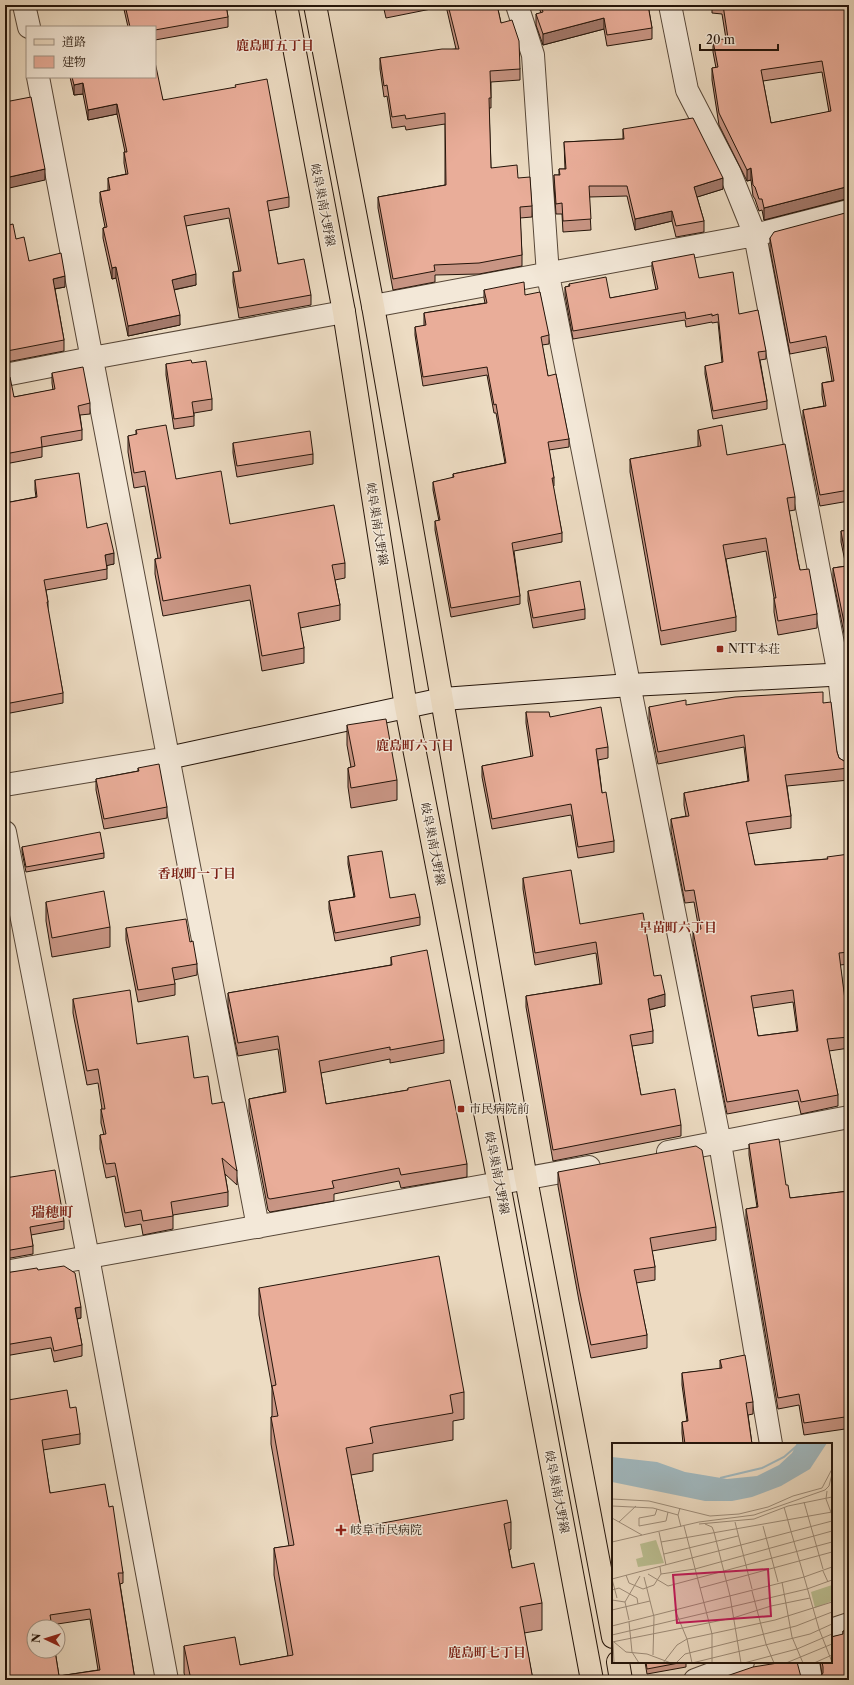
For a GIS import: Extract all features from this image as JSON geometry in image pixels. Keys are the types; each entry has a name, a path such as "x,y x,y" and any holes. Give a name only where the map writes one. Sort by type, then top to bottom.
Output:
{"main road":[{"name":"岐阜巣南大野線","path":"286,5 344,312 406,707 499,1184 592,1680"},
{"path":"315,5 373,306 526,1179 612,1632"},
{"path":"618,1663 621,1680"}],"street":[{"path":"24,5 28,26"},
{"path":"517,5 532,55 548,274 720,1143 771,1443"},
{"path":"670,5 687,90 730,173 756,235 844,674 849,762"},
{"path":"38,78 258,1227"},
{"path":"373,306 756,235 849,211"},
{"path":"5,376 92,358 344,312"},
{"path":"5,785 168,758 443,699 630,685 844,674"},
{"path":"5,832 88,1257 167,1680"},
{"path":"650,1156 849,1117"},
{"path":"5,1272 611,1163"},
{"path":"832,1630 849,1624"},
{"path":"695,1680 740,1663"},
{"path":"808,1663 811,1680"}],"building":[{"path":"125,5 226,5 228,17 156,30 156,26 130,26"},
{"path":"385,5 397,5 386,7"},
{"path":"448,5 497,5 501,23 512,20 519,41 520,69 490,71 491,98 489,98 491,168 517,165 518,178 530,177 532,206 520,207 522,255 479,263 434,265 435,271 393,279 378,197 446,185 445,113 406,119 405,115 392,117 387,85 384,86 380,58 442,49 459,49"},
{"path":"541,5 648,5 652,28 607,35 604,18 543,34 536,14 543,12"},
{"path":"723,5 849,5 849,188 846,187 764,208 762,199 759,199 753,185 751,168 747,170 719,113 712,68 718,67 713,41 728,38","holes":["822,61 831,111 771,123 761,70"]},
{"path":"156,67 163,100 236,87 235,85 267,79 289,197 267,201 278,264 304,259 311,295 239,308 233,272 241,271 229,208 184,216 196,274 172,280 180,315 128,326 116,267 112,268 103,228 107,227 100,192 110,190 108,178 128,174 124,152 127,152 117,104 88,110 83,83 74,85 72,78 156,78"},
{"path":"31,97 45,169 5,178 5,102"},
{"path":"693,118 723,178 694,187 704,221 676,226 672,211 635,219 627,186 589,186 591,219 563,221 562,203 556,204 554,175 560,175 559,169 566,169 564,142 624,139 623,129"},
{"path":"849,212 849,490 820,495 803,410 826,406 822,383 834,381 826,336 790,343 770,238 774,232"},
{"path":"13,224 16,239 24,237 29,261 61,253 65,276 53,279 64,340 7,351 5,340 5,226"},
{"path":"694,254 699,278 733,272 739,314 758,310 766,351 758,352 767,401 713,411 705,366 723,362 718,314 686,319 685,312 573,331 565,287 570,286 569,284 606,277 610,298 658,289 652,262"},
{"path":"524,282 525,295 540,292 549,335 541,337 548,376 556,374 569,439 548,442 554,478 552,478 562,533 512,543 520,596 451,608 435,521 440,520 433,482 454,477 453,474 506,463 496,404 494,405 487,367 423,377 415,327 426,325 424,313 487,303 484,290"},
{"path":"191,360 192,363 206,361 212,399 192,402 194,416 174,419 166,364"},
{"path":"83,367 90,403 78,406 82,430 41,437 42,447 5,454 5,378 10,377 14,397 55,389 52,373"},
{"path":"166,425 176,479 221,471 230,524 334,505 345,563 332,565 340,605 298,613 304,648 262,656 250,585 163,601 155,559 161,558 145,471 134,473 128,436 137,434 136,430"},
{"path":"722,425 727,455 785,444 795,497 787,498 798,561 800,570 809,569 817,614 778,621 774,598 776,598 766,538 723,545 736,617 661,631 630,459 701,446 698,430"},
{"path":"310,431 313,454 237,466 233,443"},
{"path":"79,473 87,528 107,523 114,553 105,555 107,569 44,580 63,693 5,704 5,503 37,497 35,480"},
{"path":"849,530 849,631 846,632 833,568 847,566 841,531"},
{"path":"580,581 585,609 533,618 528,591"},
{"path":"823,692 823,703 831,702 839,758 849,762 849,768 785,775 791,816 746,822 755,865 828,859 827,857 849,854 849,952 839,953 849,1037 827,1039 838,1095 801,1102 798,1090 727,1102 693,931 701,929 694,890 685,891 671,819 689,816 684,793 749,781 744,735 658,752 649,707 686,700 686,705 735,697","holes":["793,990 798,1031 758,1036 751,996"]},
{"path":"601,707 608,747 596,749 602,793 606,792 614,841 578,847 571,804 492,819 482,766 533,756 526,712 549,712 550,717"},
{"path":"386,719 397,780 351,788 348,768 355,766 347,725"},
{"path":"159,764 167,807 104,819 96,779 139,771 138,768"},
{"path":"100,832 104,853 26,867 22,847"},
{"path":"382,851 390,898 415,894 420,917 335,933 329,901 355,897 348,856"},
{"path":"571,870 580,924 643,913 654,976 661,975 665,994 648,999 653,1031 630,1035 641,1095 675,1089 681,1125 553,1150 526,996 602,984 596,942 535,953 523,878"},
{"path":"104,891 110,927 52,938 46,902"},
{"path":"186,919 190,942 193,941 197,964 172,968 175,984 138,990 126,928"},
{"path":"427,950 444,1040 390,1050 390,1047 319,1061 326,1104 408,1090 408,1088 450,1080 467,1164 401,1175 399,1168 332,1181 334,1188 270,1199 268,1198 249,1099 286,1092 278,1036 238,1043 228,993 392,965 391,957"},
{"path":"5,951 9,970 5,971"},
{"path":"130,990 137,1044 188,1036 194,1078 208,1076 212,1104 224,1102 237,1171 222,1158 228,1192 171,1202 173,1216 143,1221 141,1210 125,1213 115,1163 106,1164 100,1135 106,1134 101,1109 105,1109 98,1069 87,1071 73,999"},
{"path":"779,1139 786,1185 788,1185 790,1198 849,1191 849,1445 847,1446 845,1417 804,1423 799,1394 778,1398 746,1209 758,1207 749,1144"},
{"path":"696,1146 702,1150 716,1227 650,1238 655,1267 634,1270 647,1335 591,1345 558,1172"},
{"path":"55,1170 64,1221 30,1227 33,1246 5,1251 5,1178"},
{"path":"439,1256 464,1392 450,1395 453,1413 372,1427 370,1428 373,1443 346,1448 361,1527 507,1500 511,1522 504,1524 512,1568 534,1563 542,1603 520,1607 533,1680 191,1680 184,1646 235,1637 240,1665 293,1655 274,1548 294,1545 271,1417 278,1416 272,1386 276,1385 259,1288"},
{"path":"64,1266 75,1273 81,1307 75,1308 82,1345 54,1351 51,1337 5,1345 5,1273"},
{"path":"745,1355 753,1402 746,1403 752,1443 685,1443 682,1422 688,1421 682,1373 722,1368 720,1360"},
{"path":"67,1390 70,1408 76,1407 80,1434 42,1440 50,1493 105,1484 109,1507 113,1506 123,1573 118,1573 135,1680 5,1680 5,1395 8,1395 8,1400"},
{"path":"843,1631 849,1631 849,1680 817,1680 823,1673 822,1663 832,1663 832,1637 843,1634"},
{"path":"646,1663 679,1663 647,1669"},
{"path":"778,1663 797,1663 801,1677 805,1680 715,1680 753,1667"}],"place":[{"name":"NTT本荘","path":"720,649"},
{"name":"市民病院前","path":"461,1109"},
{"name":"岐阜市民病院","path":"341,1530"}],"district":[{"name":"鹿島町五丁目","path":"275,45"},
{"name":"鹿島町六丁目","path":"415,745"},
{"name":"香取町一丁目","path":"197,873"},
{"name":"早苗町六丁目","path":"678,927"},
{"name":"瑞穂町","path":"52,1212"},
{"name":"鹿島町七丁目","path":"487,1652"}]}
